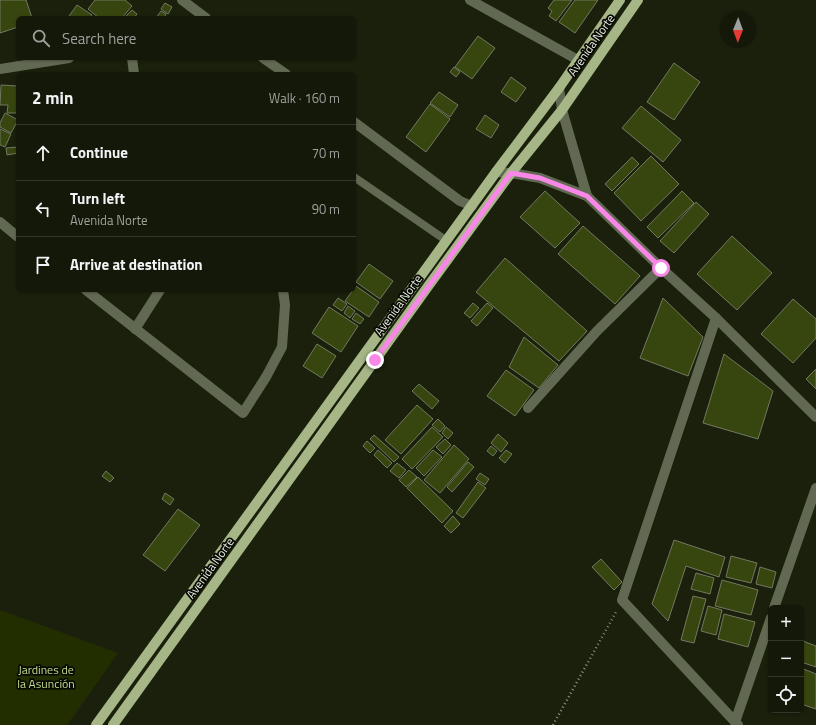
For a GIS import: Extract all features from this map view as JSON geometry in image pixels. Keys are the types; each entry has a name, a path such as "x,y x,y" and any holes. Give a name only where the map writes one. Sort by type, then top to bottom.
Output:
{"main road":[{"name":"Avenida Norte","path":"96,725 496,172 559,88 620,0"},
{"name":"Avenida Norte","path":"113,725 429,285 511,173 562,110 638,0"}],"street":[{"path":"182,0 203,16"},
{"path":"470,0 578,60"},
{"path":"0,69 56,60"},
{"path":"132,60 134,72"},
{"path":"266,60 283,72"},
{"path":"559,88 562,110 587,196"},
{"path":"356,123 460,201 472,206"},
{"path":"496,172 540,178 587,196 661,268 716,318 816,417"},
{"path":"0,222 16,235"},
{"path":"528,408 597,331 661,268"},
{"path":"89,292 243,413 266,377 282,347 283,292"},
{"path":"135,329 159,292"},
{"path":"716,318 622,600 737,724 768,627"},
{"path":"775,605 816,488"}],"lane":[{"path":"356,177 447,241"}],"path":[{"path":"553,725 622,600"}],"green space":[{"name":"Jardines de la Asunción","path":"0,610 118,653 67,725 0,725"}],"building":[{"path":"0,0 26,0 31,16 16,16 16,28 0,33"},
{"path":"95,0 125,0 132,6 124,16 97,16 88,9"},
{"path":"554,0 572,0 556,21 549,16 552,11 548,8"},
{"path":"575,0 598,0 575,33 559,22"},
{"path":"165,3 172,7 168,14 161,9"},
{"path":"77,5 92,15 91,16 69,16"},
{"path":"132,10 137,14 136,16 126,16"},
{"path":"161,11 166,14 165,16 157,16"},
{"path":"478,36 495,48 472,79 455,67"},
{"path":"674,63 700,82 674,120 647,102"},
{"path":"454,67 460,72 456,77 450,72"},
{"path":"511,77 526,88 516,102 501,92"},
{"path":"1,85 16,86 16,113 7,113 8,105 0,105"},
{"path":"439,92 458,105 450,117 430,103"},
{"path":"430,104 450,119 426,152 406,137"},
{"path":"641,106 681,140 663,162 622,128"},
{"path":"5,113 16,119 16,124 11,133 0,127 0,123"},
{"path":"485,115 499,125 491,138 476,129"},
{"path":"0,129 11,134 5,147 0,145"},
{"path":"16,147 16,153 7,155 6,148"},
{"path":"651,156 679,184 641,221 614,193"},
{"path":"632,157 639,164 612,191 605,184"},
{"path":"545,191 580,223 555,248 520,217"},
{"path":"682,191 694,203 658,238 647,227"},
{"path":"696,202 709,214 674,253 660,241"},
{"path":"583,226 640,276 615,304 558,254"},
{"path":"732,236 772,273 737,310 697,274"},
{"path":"505,258 587,331 559,361 476,292"},
{"path":"369,264 393,281 380,299 356,282"},
{"path":"356,286 379,302 369,317 345,301 352,292 356,292"},
{"path":"338,298 347,304 342,311 333,305"},
{"path":"663,298 703,337 688,376 640,358"},
{"path":"793,299 816,319 816,338 793,363 761,334"},
{"path":"473,303 479,308 470,318 464,313"},
{"path":"487,303 493,308 477,326 471,321"},
{"path":"348,306 355,311 350,318 344,313"},
{"path":"329,307 358,326 341,352 312,333"},
{"path":"356,313 364,319 360,324 352,319"},
{"path":"524,337 558,365 539,388 509,367"},
{"path":"317,344 336,356 322,378 303,366"},
{"path":"724,354 773,391 758,439 703,423"},
{"path":"816,369 816,389 806,379"},
{"path":"506,370 534,390 515,416 487,396"},
{"path":"419,384 439,401 432,409 412,391"},
{"path":"417,405 433,419 401,454 385,440"},
{"path":"438,419 445,426 440,432 432,425"},
{"path":"432,427 443,437 412,469 402,459"},
{"path":"446,427 453,433 448,439 442,433"},
{"path":"498,434 508,443 501,452 491,443"},
{"path":"374,435 399,457 394,462 370,439"},
{"path":"445,439 451,445 443,454 436,447"},
{"path":"367,441 375,448 370,453 363,446"},
{"path":"454,445 469,459 440,493 424,480"},
{"path":"491,446 497,451 493,456 487,451"},
{"path":"378,450 392,463 387,468 374,455"},
{"path":"433,450 442,457 424,476 416,468"},
{"path":"506,450 512,454 505,463 499,458"},
{"path":"468,462 474,467 452,492 447,487"},
{"path":"397,463 406,470 399,478 390,471"},
{"path":"409,470 417,477 406,487 399,480"},
{"path":"106,471 114,478 110,482 102,476"},
{"path":"480,473 489,479 485,485 476,479"},
{"path":"418,477 453,511 442,523 407,488"},
{"path":"478,482 486,488 463,518 456,513"},
{"path":"165,493 174,499 170,505 162,499"},
{"path":"178,509 200,525 165,571 143,555"},
{"path":"453,516 460,524 451,533 444,526"},
{"path":"674,540 725,557 719,577 686,566 668,621 652,604"},
{"path":"731,556 757,563 751,583 726,577"},
{"path":"601,559 622,582 614,590 592,567"},
{"path":"760,567 776,572 772,588 756,584"},
{"path":"696,573 714,578 710,594 691,589"},
{"path":"722,580 758,590 751,615 715,606"},
{"path":"693,596 706,599 694,643 681,640"},
{"path":"708,606 722,610 716,635 701,631"},
{"path":"724,614 755,622 748,647 718,639"},
{"path":"804,641 816,646 816,667 804,663"},
{"path":"804,669 816,674 816,709 804,705"}],"route":[{"path":"375,360 511,173 540,178 587,196 661,268"}]}
